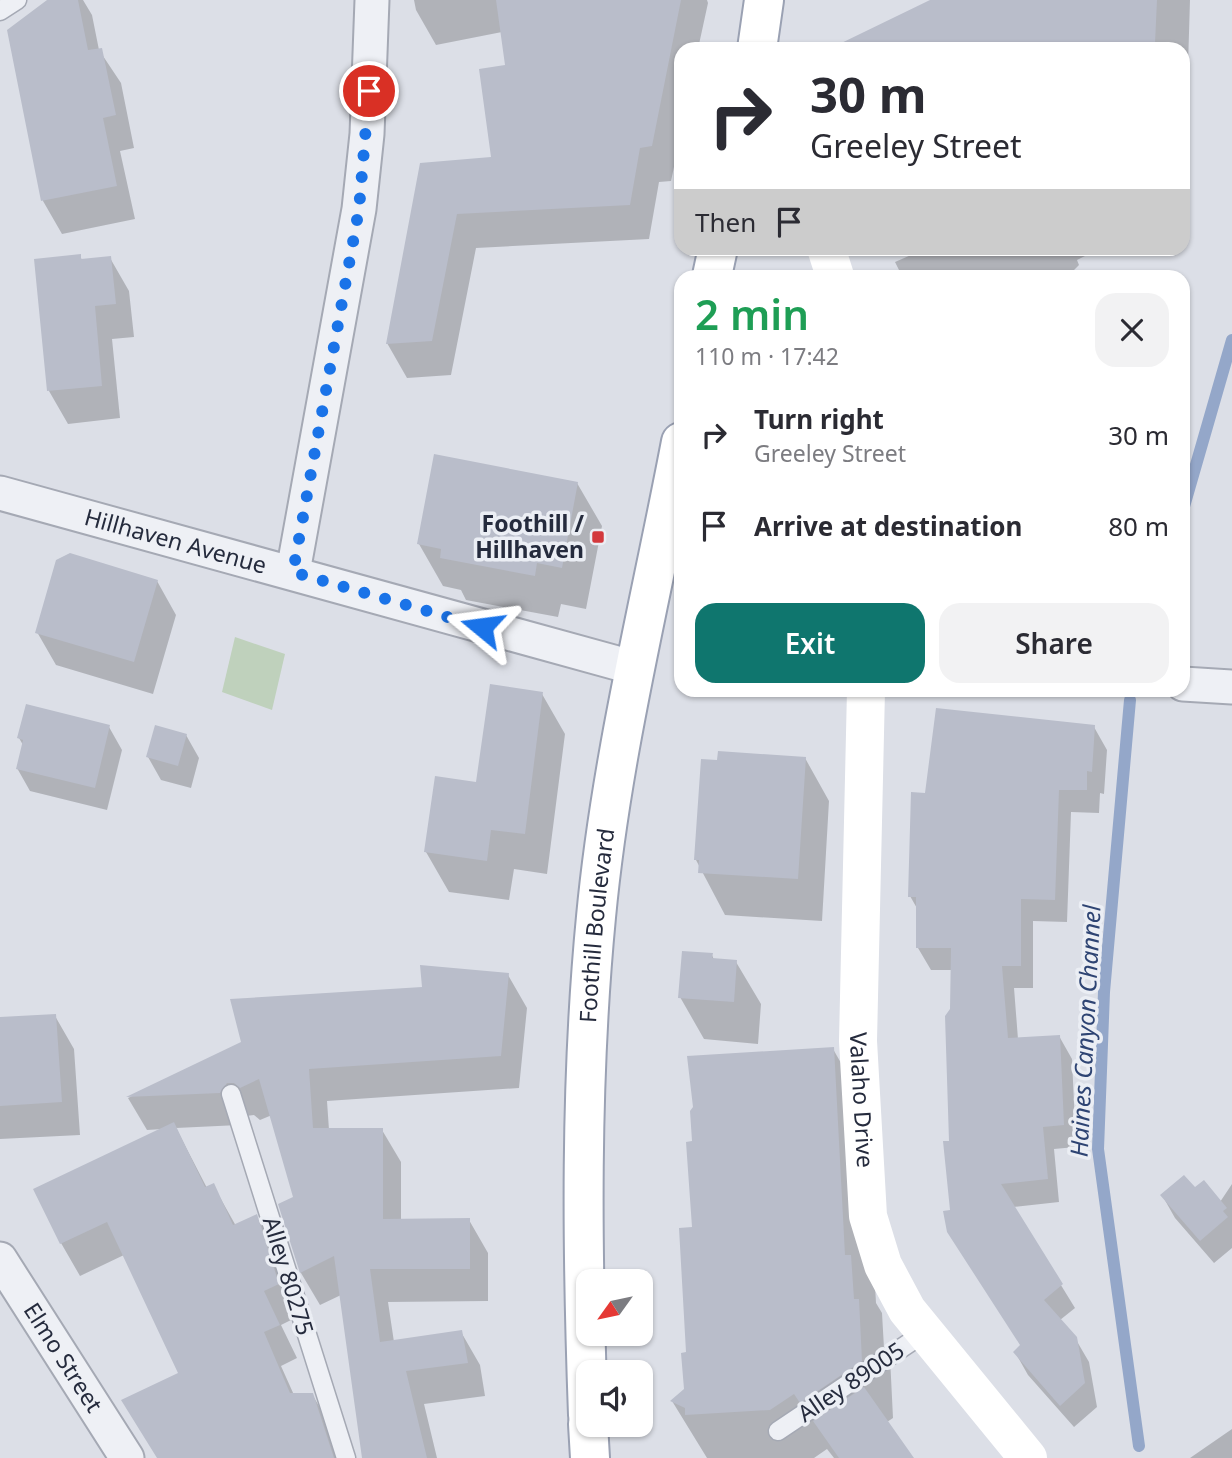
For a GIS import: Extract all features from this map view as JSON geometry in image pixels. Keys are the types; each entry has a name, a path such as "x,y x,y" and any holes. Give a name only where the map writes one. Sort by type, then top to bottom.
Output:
{"main road":[{"path":"758,42 764,0"},
{"name":"Foothill Boulevard","path":"586,1360 585,1114 596,917 635,668 674,476"},
{"name":"Valaho Drive","path":"866,697 858,1041 868,1216 883,1265 907,1310 1028,1458"},
{"path":"589,1437 590,1458"}],"street":[{"path":"293,572 359,209 367,134 372,0"},
{"name":"Hillhaven Avenue","path":"0,493 635,668"},
{"path":"1190,684 1232,687"},
{"name":"Elmo Street","path":"0,1259 127,1458"}],"lane":[{"path":"0,11 18,0"},
{"name":"Alley 80275","path":"231,1094 346,1458"},
{"name":"Alley 89005","path":"778,1431 925,1333"}],"green space":[{"path":"235,637 285,654 272,710 222,692"}],"building":[{"path":"47,0 78,0 88,50 102,48 116,115 103,118 117,186 41,201 7,30"},
{"path":"496,0 681,0 652,146 640,148 630,205 457,214 432,341 386,344 420,163 491,157 479,69 505,65"},
{"path":"930,0 1157,0 1155,42 843,42"},
{"path":"81,254 81,259 111,256 116,304 95,306 102,386 47,391 34,259"},
{"path":"434,454 578,482 562,568 537,563 535,576 440,558 441,549 417,544"},
{"path":"70,553 158,580 134,662 35,633 56,560"},
{"path":"490,684 543,692 525,834 491,830 487,861 424,852 435,776 476,782"},
{"path":"26,704 110,725 95,788 16,769 23,740 17,738"},
{"path":"936,708 1095,725 1092,772 1087,771 1087,790 1059,790 1055,900 1021,899 1021,966 1002,966 1008,1038 1060,1035 1064,1125 1043,1127 1048,1179 1001,1184 1063,1284 1044,1300 1077,1337 1085,1383 1060,1406 1013,1352 1020,1345 947,1232 943,1211 950,1210 943,1141 949,1141 945,1016 950,1009 951,948 916,948 916,897 908,897 911,792 925,793"},
{"path":"155,725 187,734 178,766 146,757"},
{"path":"718,751 806,757 798,879 698,873 699,860 694,860 701,759 717,760"},
{"path":"682,951 713,953 712,958 737,960 734,1002 678,998"},
{"path":"420,965 509,973 501,1056 309,1069 313,1128 383,1128 383,1219 470,1218 470,1269 370,1269 380,1342 462,1330 468,1363 406,1371 427,1458 362,1458 334,1256 300,1273 278,1204 293,1197 259,1079 240,1088 234,1083 227,1083 220,1093 126,1097 241,1042 230,999 422,987"},
{"path":"56,1014 62,1102 0,1106 0,1017"},
{"path":"834,1047 845,1255 851,1255 854,1299 859,1299 862,1361 800,1403 794,1394 770,1410 685,1415 685,1408 670,1401 684,1389 681,1353 686,1352 679,1228 692,1227 686,1142 692,1141 690,1111 693,1107 687,1056"},
{"path":"174,1122 205,1187 214,1183 233,1225 257,1214 279,1284 264,1291 280,1325 264,1332 290,1393 313,1393 334,1458 157,1458 121,1400 178,1373 107,1222 60,1244 33,1189"},
{"path":"1184,1175 1195,1187 1204,1180 1227,1208 1223,1211 1228,1217 1200,1241 1160,1195"},
{"path":"864,1387 914,1458 839,1458 813,1421"}],"waterway":[{"name":"Haines Canyon Channel","path":"1190,486 1232,340"},
{"name":"Haines Canyon Channel","path":"1130,700 1104,992 1098,1149 1139,1446"}],"place":[{"name":"Foothill / Hillhaven","path":"598,537"}],"route":[{"path":"369,91 359,209 293,572 482,627"}]}
